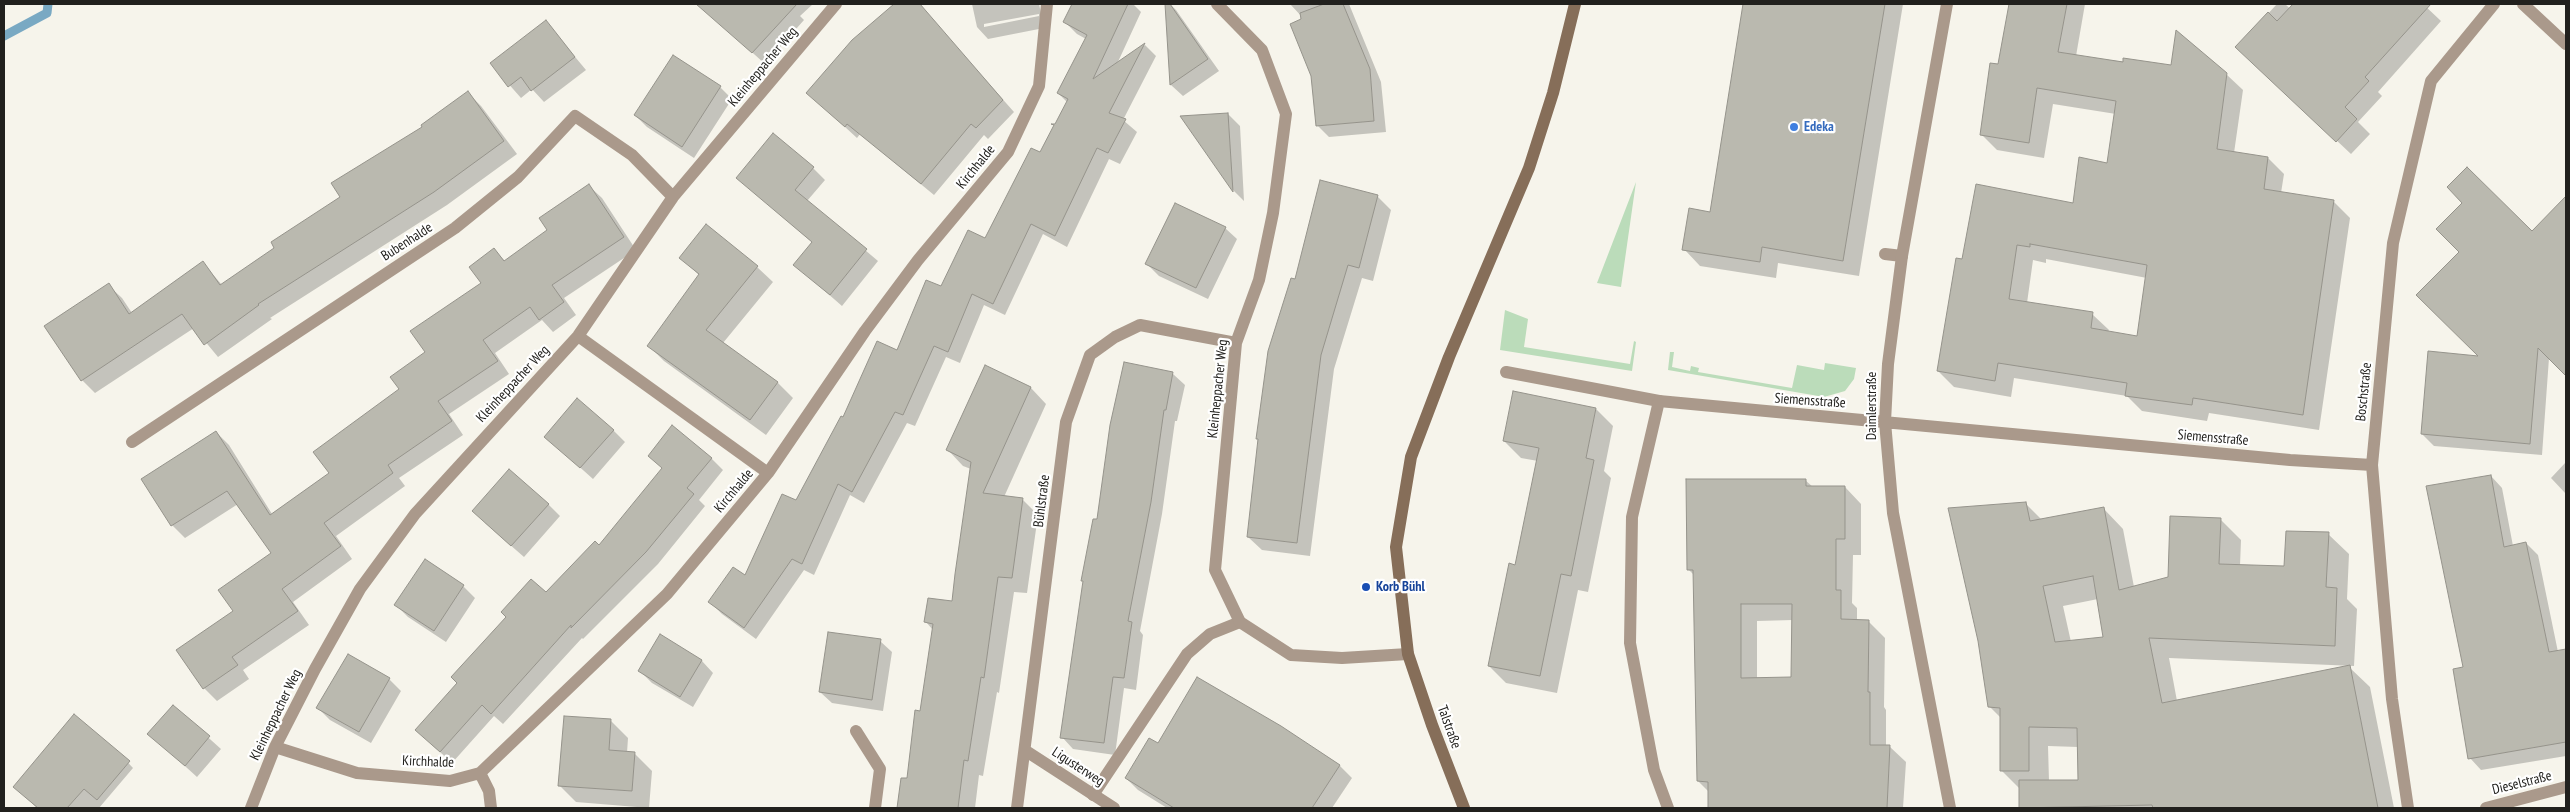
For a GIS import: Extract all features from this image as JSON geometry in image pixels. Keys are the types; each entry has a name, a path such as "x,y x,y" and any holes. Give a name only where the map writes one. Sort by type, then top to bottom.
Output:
{"street":[{"name":"Kleinheppacher Weg","path":"251,808 275,747 315,669 360,589 415,514 578,336 673,196 836,4"},
{"name":"Kirchhalde","path":"275,747 357,773 450,781 480,773 667,594 768,473 894,291 1008,152 1039,86 1047,4"},
{"name":"Kleinheppacher Weg","path":"1217,4 1262,50 1286,114 1273,213 1261,270 1236,343 1216,570 1240,622"},
{"name":"Talstraße","path":"1464,808 1432,726 1408,654 1396,547 1411,457 1452,348 1529,168 1553,93 1575,4"},
{"name":"Daimlerstraße","path":"1947,4 1902,256 1888,364 1885,422 1893,513 1950,808"},
{"name":"Boschstraße","path":"2408,808 2392,699 2372,465 2393,243 2432,81 2494,4"},
{"path":"2523,4 2566,44"},
{"name":"Bubenhalde","path":"132,442 455,228 518,177 575,116 632,155 673,196"},
{"path":"1885,254 1902,256"},
{"name":"Bühlstraße","path":"1017,808 1026,751 1066,422 1090,355 1115,337 1140,325 1236,343"},
{"path":"578,336 768,473"},
{"name":"Siemensstraße","path":"1506,372 1659,401 1748,411 2290,460 2372,465"},
{"path":"1659,401 1632,518 1630,643 1654,770 1668,808"},
{"path":"1093,794 1187,654 1210,634 1240,622 1291,655 1342,658 1408,654"},
{"path":"856,730 880,769 875,808"},
{"name":"Ligusterweg","path":"1026,751 1114,808"},
{"path":"480,773 489,791 491,808"},
{"name":"Dieselstraße","path":"2486,808 2566,787"}],"green space":[{"path":"1636,182 1621,287 1597,283"},
{"path":"1505,310 1528,319 1524,347 1630,364 1634,341 1636,342 1632,371 1500,350"},
{"path":"1670,352 1674,352 1672,367 1690,371 1691,366 1699,368 1698,372 1792,388 1797,365 1824,370 1825,363 1856,368 1854,379 1845,391 1824,397 1668,370"}],"building":[{"path":"696,4 797,4 752,53"},
{"path":"894,4 920,4 1003,100 976,128 971,124 921,184 847,124 845,127 806,93 852,40"},
{"path":"1072,4 1128,4 1093,79 1145,43 1109,113 1126,119 1108,153 1097,148 1055,236 1031,224 993,304 972,294 948,352 934,346 903,415 895,412 852,492 838,484 802,564 792,559 744,628 708,602 733,567 745,575 782,494 796,500 841,416 843,417 877,341 897,350 926,280 941,286 968,230 985,238 1031,148 1040,152 1054,125 1051,124 1055,124 1068,99 1057,93 1087,35 1063,22"},
{"path":"1165,4 1170,4 1208,59 1170,85"},
{"path":"1324,4 1343,4 1370,69 1374,121 1316,126 1311,76 1290,24 1301,19 1300,13"},
{"name":"Edeka","path":"1743,4 1885,4 1843,261 1762,247 1760,262 1682,250 1689,208 1710,212"},
{"path":"2009,4 2067,4 2058,52 2123,62 2123,58 2171,65 2176,30 2227,73 2217,149 2268,157 2264,189 2334,200 2303,415 2193,398 2192,405 2125,396 2127,383 1998,363 1995,381 1937,371 1956,258 1962,259 1976,184 2073,203 2079,157 2107,163 2116,101 2037,88 2029,143 1980,135 1990,63 1998,64","holes":["2030,244 2147,265 2137,336 2091,328 2093,312 2009,299 2017,245 2030,247"]},
{"path":"2293,4 2431,4 2365,77 2369,81 2345,107 2357,119 2336,142 2235,47 2268,12 2277,21"},
{"path":"546,20 575,57 531,91 521,77 508,87 490,63"},
{"path":"673,55 721,86 682,147 634,115"},
{"path":"468,91 504,141 434,192 258,304 204,345 182,314 81,381 44,326 109,283 129,314 203,261 220,285 274,248 271,242 340,197 331,183 422,127 421,125"},
{"path":"1228,113 1233,192 1180,116"},
{"path":"773,133 814,167 795,190 867,249 830,295 793,265 812,242 736,178"},
{"path":"2467,167 2532,231 2566,196 2566,376 2538,348 2530,444 2421,434 2428,351 2478,356 2416,295 2459,252 2436,229 2462,203 2447,187"},
{"path":"1320,180 1378,195 1359,268 1348,265 1321,355 1297,543 1247,537 1258,439 1256,439 1268,351 1291,278 1295,279"},
{"path":"589,184 624,237 552,285 564,302 539,320 530,307 483,340 498,361 438,401 452,421 388,465 393,473 324,523 341,546 282,589 298,611 232,657 238,665 203,689 176,650 233,611 218,590 271,553 227,491 171,526 141,479 216,431 270,515 329,473 313,452 399,389 390,377 425,352 410,331 481,283 469,267 494,248 504,261 547,230 539,218"},
{"path":"1175,203 1226,227 1196,288 1145,264"},
{"path":"706,224 758,266 706,330 778,382 750,420 647,346 699,274 679,258"},
{"path":"1124,362 1173,372 1166,410 1164,410 1151,502 1128,621 1132,622 1124,678 1113,677 1104,743 1060,738 1083,581 1081,581 1093,519 1097,519 1110,425"},
{"path":"985,365 1031,387 983,493 1023,498 1012,578 998,577 984,678 981,677 968,761 964,760 958,808 897,808 901,778 907,778 915,710 920,711 933,624 924,622 928,598 952,601 971,462 946,450"},
{"path":"1513,391 1596,408 1586,458 1594,460 1571,576 1561,574 1540,676 1488,666 1509,563 1515,565 1539,448 1503,441"},
{"path":"577,398 614,430 580,468 544,437"},
{"path":"672,425 712,458 687,488 694,494 646,552 571,628 571,625 491,714 482,705 440,752 415,730 457,683 451,677 506,617 501,612 531,579 546,592 595,541 599,545 662,468 648,456"},
{"path":"509,469 549,504 511,546 472,511"},
{"path":"2491,475 2504,547 2526,542 2549,652 2566,649 2566,742 2468,759 2453,669 2463,667 2426,486"},
{"path":"1686,479 1806,479 1806,486 1845,486 1845,539 1836,539 1836,590 1841,590 1841,619 1869,620 1868,692 1870,692 1870,745 1890,745 1887,808 1708,808 1708,782 1697,781 1693,570 1687,570","holes":["1741,604 1792,604 1791,677 1741,678"]},
{"path":"2026,502 2030,521 2104,507 2119,590 2168,577 2170,516 2221,518 2219,564 2284,566 2286,531 2329,532 2326,587 2337,588 2335,646 2149,638 2162,703 2350,665 2378,808 2153,808 2152,805 2019,808 2019,780 2078,780 2077,728 2029,727 2029,771 2000,771 2000,708 1988,707 1978,641 1948,508","holes":["2093,576 2103,637 2055,642 2043,586"]},
{"path":"425,559 464,585 434,631 394,605"},
{"path":"828,632 881,639 872,700 819,692"},
{"path":"660,634 702,660 680,697 638,671"},
{"path":"348,654 390,678 359,732 316,708"},
{"path":"1197,677 1281,726 1340,765 1312,808 1174,808 1125,778 1149,738 1158,743"},
{"path":"173,705 210,736 185,766 147,734"},
{"path":"74,714 130,761 97,800 84,789 67,808 38,808 13,787"},
{"path":"564,716 611,719 609,750 635,752 632,791 558,786"}],"waterway":[{"path":"4,36 47,13 48,4"}],"place":[{"name":"Edeka","path":"1794,127"},
{"name":"Korb Bühl","path":"1366,587"}]}
